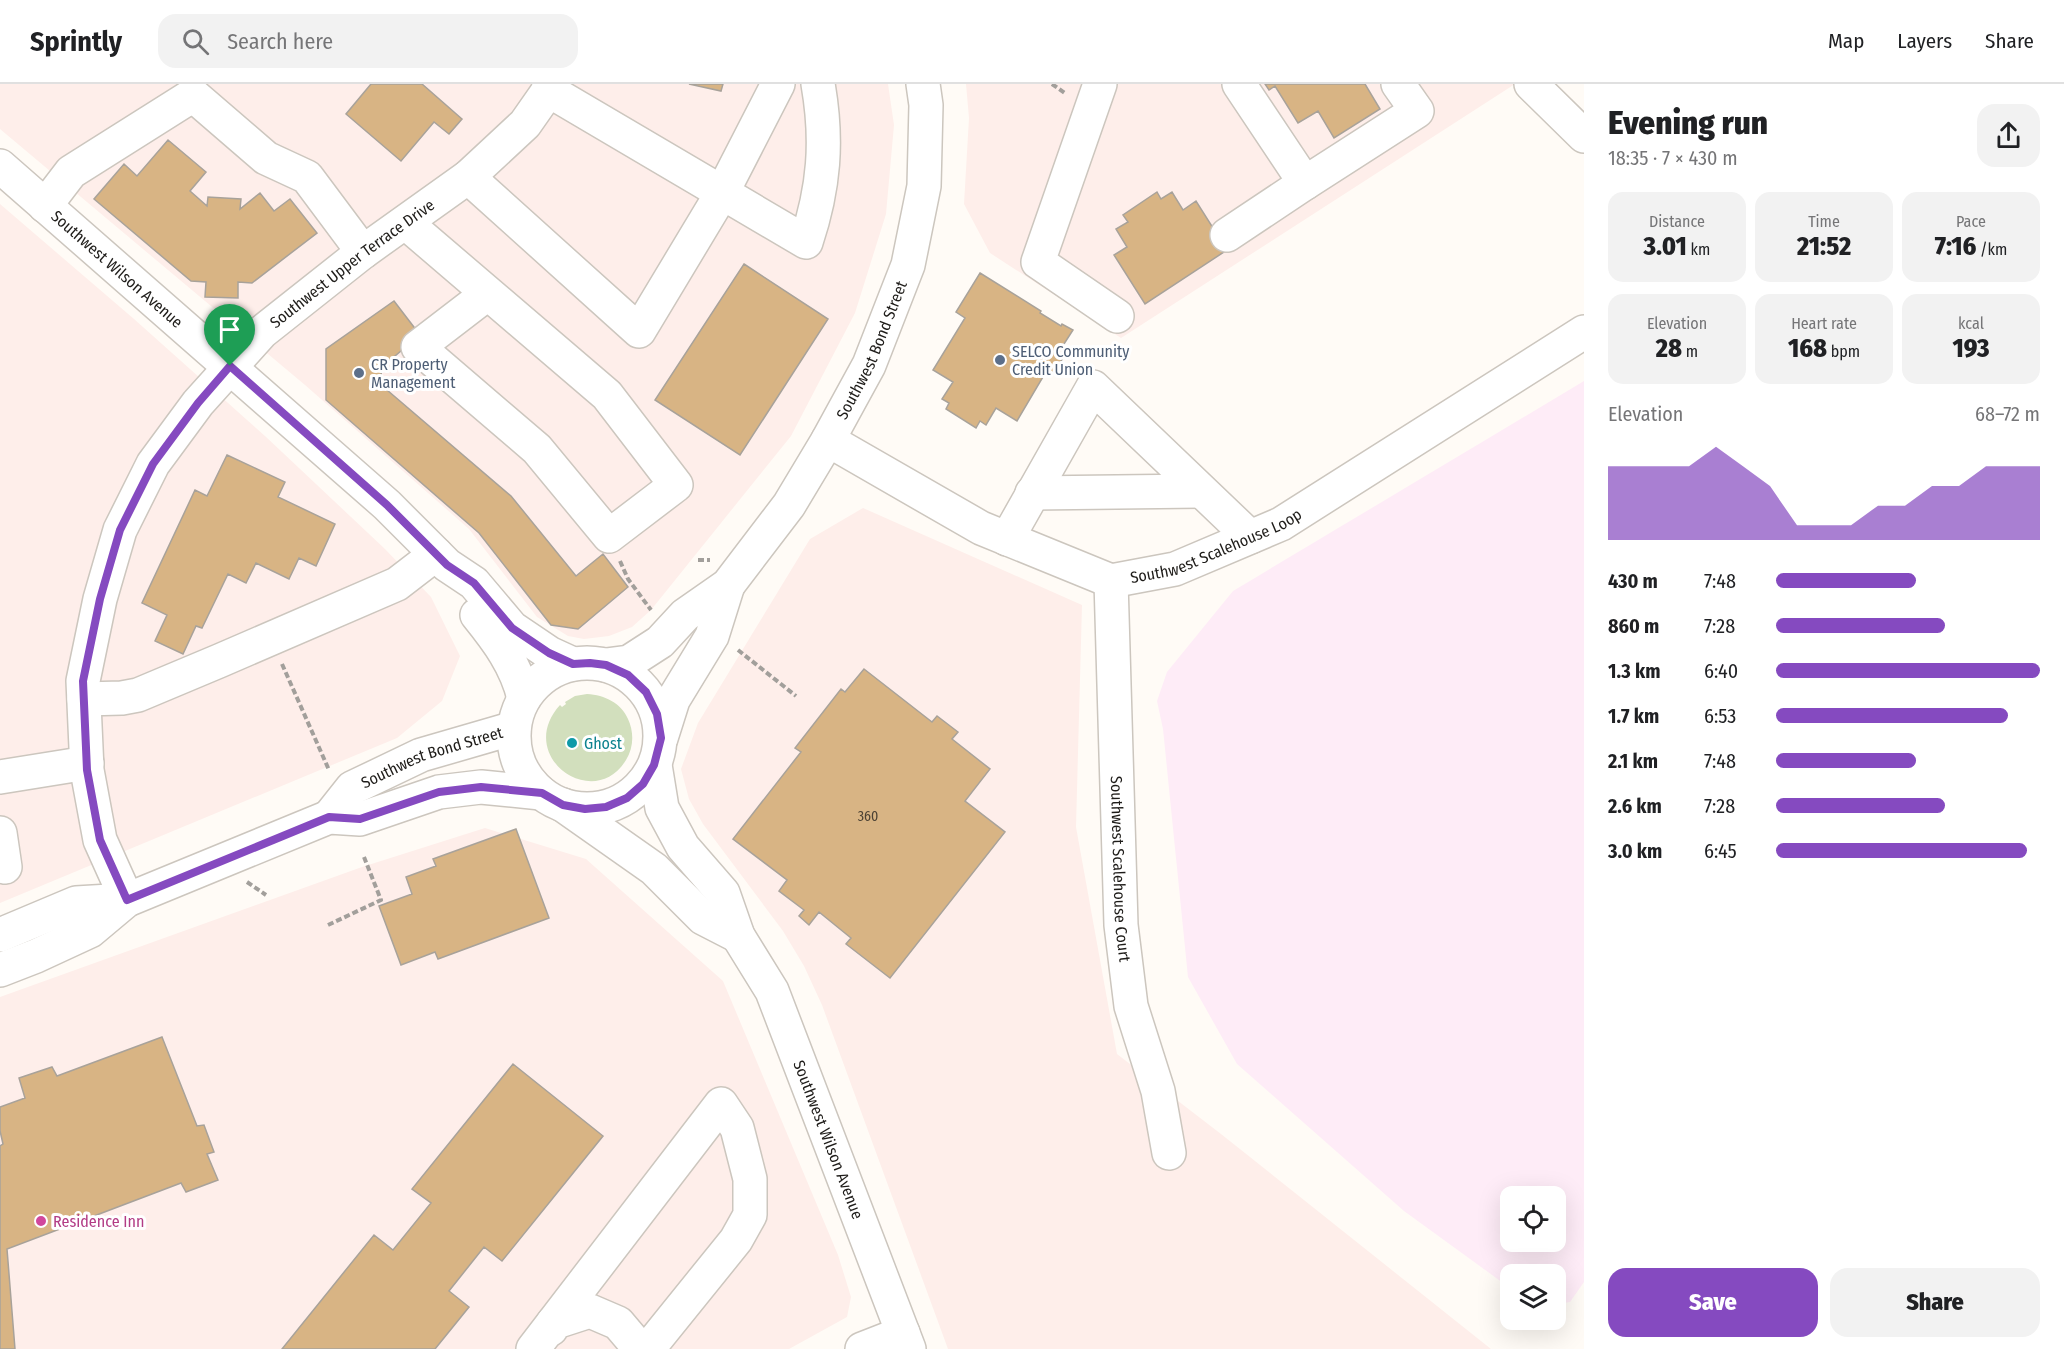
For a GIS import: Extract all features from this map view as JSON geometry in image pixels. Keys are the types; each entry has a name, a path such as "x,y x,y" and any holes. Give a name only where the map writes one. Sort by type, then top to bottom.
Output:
{"street":[{"path":"468,177 639,331 722,193 778,84"},
{"path":"551,87 806,242 818,205 823,168 823,118 818,84"},
{"name":"Southwest Bond Street","path":"606,665 629,662 660,642 685,615 728,585 789,505 869,365 908,265 924,186 926,105 923,84"},
{"path":"1100,84 1038,262 1117,316"},
{"path":"1239,84 1305,183"},
{"path":"1227,235 1417,111 1398,84"},
{"path":"1531,84 1584,136"},
{"name":"Southwest Upper Terrace Drive","path":"127,900 100,840 87,763 83,681 99,605 120,530 153,464 198,403 262,333 363,252 468,177 525,124 551,87"},
{"path":"45,206 71,172 193,94 266,158 307,177 363,252"},
{"name":"Southwest Wilson Avenue","path":"0,166 387,505 441,560 474,583 512,628 549,653 573,664"},
{"path":"406,223 607,395 676,485 609,536 537,449 418,347 487,294"},
{"name":"Southwest Scalehouse Loop","path":"828,440 981,528 1111,580 1174,569 1281,524 1584,333"},
{"path":"1007,539 1093,387 1250,537"},
{"path":"1032,494 1201,490"},
{"path":"84,699 122,698 138,694 397,584 441,560"},
{"name":"Southwest Wilson Avenue","path":"441,560 459,594 501,644 519,678 519,713"},
{"name":"Southwest Scalehouse Court","path":"1111,580 1122,925 1131,1006 1158,1091 1169,1153"},
{"name":"Southwest Bond Street","path":"658,752 673,700 712,636 728,585"},
{"path":"552,799 585,809 606,807 627,798 643,784 658,752 657,714 646,692 628,675 606,665 573,664 554,671 537,682 519,713 516,753 522,768 525,775 552,799 654,869 703,918 738,936"},
{"name":"Southwest Bond Street","path":"329,817 352,788 421,755 519,713"},
{"name":"Southwest Wilson Avenue","path":"658,752 662,808 683,847 723,893 738,936 772,991 906,1341"},
{"path":"0,777 87,763"},
{"name":"Southwest Bond Street","path":"0,970 90,932 127,900 329,817 360,819 439,792 481,787 552,799"},
{"path":"0,833 5,867"},
{"name":"Southwest Bond Street","path":"0,936 76,903 127,900"},
{"path":"548,1336 721,1104 737,1128 750,1179 750,1215 736,1240 648,1349"},
{"path":"532,1349 548,1336 590,1311 618,1323 640,1349"},
{"path":"862,1349 906,1341"}],"path":[{"path":"628,579 655,615"},
{"path":"271,639 329,769"},
{"path":"733,646 796,696"},
{"path":"328,925 381,900 364,857"}],"shaded area":[{"path":"0,84 888,84 894,125 886,214 855,313 791,436 651,610 632,627 609,636 584,639 568,636 537,617 469,529 305,385 0,129"},
{"path":"966,84 1515,84 1121,338 990,253 964,204 969,118"},
{"path":"0,204 265,436 385,549 431,597 460,656 442,701 397,738 0,903"},
{"path":"1584,381 1584,1282 1570,1302 1566,1303 1566,1264 1500,1264 1500,1281 1404,1211 1237,1064 1188,977 1163,729 1157,701 1167,672 1233,591"},
{"path":"863,508 1082,605 1076,827 1117,1054 1491,1349 948,1349 822,1005 804,966 783,931 703,824 689,799 681,769 698,723 810,539"},
{"path":"485,828 586,859 723,981 838,1255 851,1297 847,1317 789,1349 0,1349 0,997 362,867"}],"green space":[{"path":"587,694 606,698 617,704 628,719 632,734 631,750 626,760 612,775 596,781 579,779 564,772 552,759 546,743 548,724 560,705 562,707 566,704 565,702 575,696"}],"building":[{"path":"371,84 422,84 462,119 449,134 434,122 401,161 346,114"},
{"path":"689,84 723,84 721,91"},
{"path":"1265,84 1365,84 1380,109 1334,138 1318,111 1298,123 1275,86 1269,90"},
{"path":"168,140 206,172 190,191 207,206 208,197 241,199 240,209 260,193 274,211 290,199 317,233 252,283 238,282 238,298 205,297 206,282 191,281 94,199 124,164 137,176"},
{"path":"1157,192 1161,199 1172,192 1183,210 1196,201 1227,250 1145,304 1114,255 1127,247 1116,229 1128,222 1123,215"},
{"path":"744,264 828,319 740,455 655,400"},
{"name":"SELCO Community Credit Union","path":"980,273 1061,326 1062,324 1073,330 1062,347 1067,351 1054,373 1047,370 1017,421 996,408 986,425 980,421 976,428 946,409 949,403 942,399 953,382 933,370 965,318 956,312"},
{"path":"394,301 420,335 382,367 380,384 511,496 576,576 603,554 628,587 578,629 551,625 479,533 326,400 326,349"},
{"path":"227,455 285,482 278,497 335,524 316,566 299,558 289,579 256,563 246,583 228,574 202,628 196,626 183,654 155,641 167,615 142,603 195,490 207,496"},
{"path":"864,669 932,722 937,716 958,732 952,739 990,769 965,801 1005,832 890,978 846,944 851,938 819,912 809,925 799,916 804,910 779,891 787,880 733,839 801,752 795,748 841,689 845,692"},
{"path":"516,829 549,918 438,959 435,952 401,965 379,906 412,894 406,877 436,866 433,859"},
{"name":"Residence Inn","path":"162,1037 197,1126 204,1125 214,1152 207,1154 218,1180 186,1192 181,1183 7,1249 15,1349 0,1349 0,1146 3,1144 0,1131 0,1107 25,1098 19,1078 52,1067 57,1076"},
{"path":"513,1064 603,1136 502,1261 484,1247 449,1291 469,1307 435,1349 282,1349 374,1235 393,1250 431,1203 412,1189"}],"place":[{"name":"SELCO Community Credit Union","path":"1000,360"},
{"name":"CR Property Management","path":"359,373"},
{"name":"Ghost","path":"572,743"},
{"name":"Residence Inn","path":"41,1221"}],"route":[{"path":"230,366 387,505 447,565 474,583 512,628 549,653 573,664 606,665 628,675 646,692 657,714 661,738 654,765 643,784 627,798 606,807 585,809 563,805 542,793 481,787 439,792 360,819 329,817 127,900 100,840 87,770 83,681 100,599 120,530 153,464 198,403 230,366"}]}
